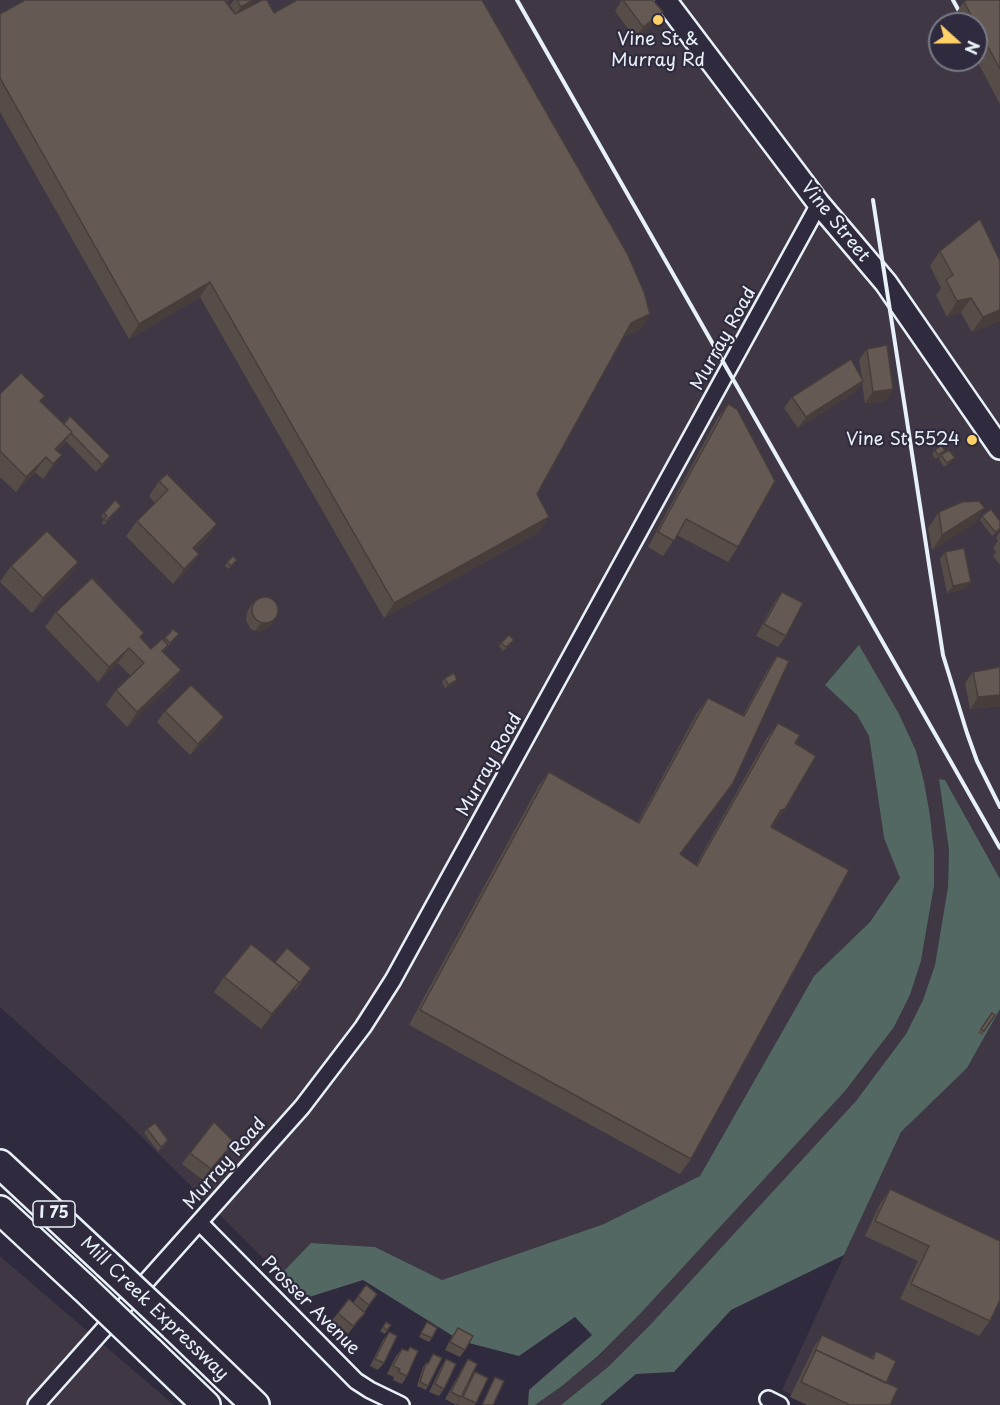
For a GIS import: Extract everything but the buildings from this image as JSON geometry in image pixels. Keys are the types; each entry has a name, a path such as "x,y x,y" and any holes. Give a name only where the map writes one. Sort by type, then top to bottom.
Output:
{"highway":[{"name":"Mill Creek Expressway","path":"0,1164 255,1405"},
{"name":"Mill Creek Expressway","path":"0,1210 206,1405"}],"main road":[{"name":"Vine Street","path":"665,0 819,204 886,283 1000,448"}],"street":[{"name":"Murray Road","path":"36,1405 200,1223 334,1068 363,1028 393,980 819,204"},
{"name":"Prosser Avenue","path":"200,1223 356,1381 402,1405"}],"shaded area":[{"path":"0,0 1000,0 1000,879 945,780 939,779 949,850 948,887 935,965 923,1000 906,1034 856,1101 651,1324 608,1367 561,1405 535,1405 598,1357 845,1091 894,1027 910,995 921,961 934,886 934,851 930,816 859,646 825,685 857,715 869,736 884,838 901,878 870,922 814,976 700,1176 604,1224 442,1280 375,1247 311,1243 280,1275 122,1117 0,1007"},
{"path":"1000,1009 1000,1405 815,1405 782,1390 901,1132 967,1068"},
{"path":"0,1256 2,1258 174,1405 0,1405"}],"green space":[{"path":"859,645 899,714 916,751 930,816 934,851 934,886 921,961 910,995 894,1027 845,1091 640,1314 598,1356 535,1405 528,1405 529,1390 592,1335 575,1317 519,1356 461,1341 363,1280 303,1299 280,1275 311,1243 375,1247 442,1280 604,1224 700,1176 814,976 870,922 900,878 884,838 869,736 857,715 825,685"},
{"path":"939,779 945,780 1000,879 1000,1009 967,1068 901,1132 844,1255 731,1310 674,1372 636,1374 600,1405 561,1405 608,1367 651,1324 856,1101 906,1034 923,1000 935,965 948,887 949,850"}],"railway":[{"path":"517,0 1000,848"},
{"path":"953,0 959,12"},
{"path":"873,200 943,655 977,761 1000,807"}],"place":[{"name":"Vine St & Murray Rd","path":"658,20"},
{"name":"Vine St 5524","path":"972,440"}]}
